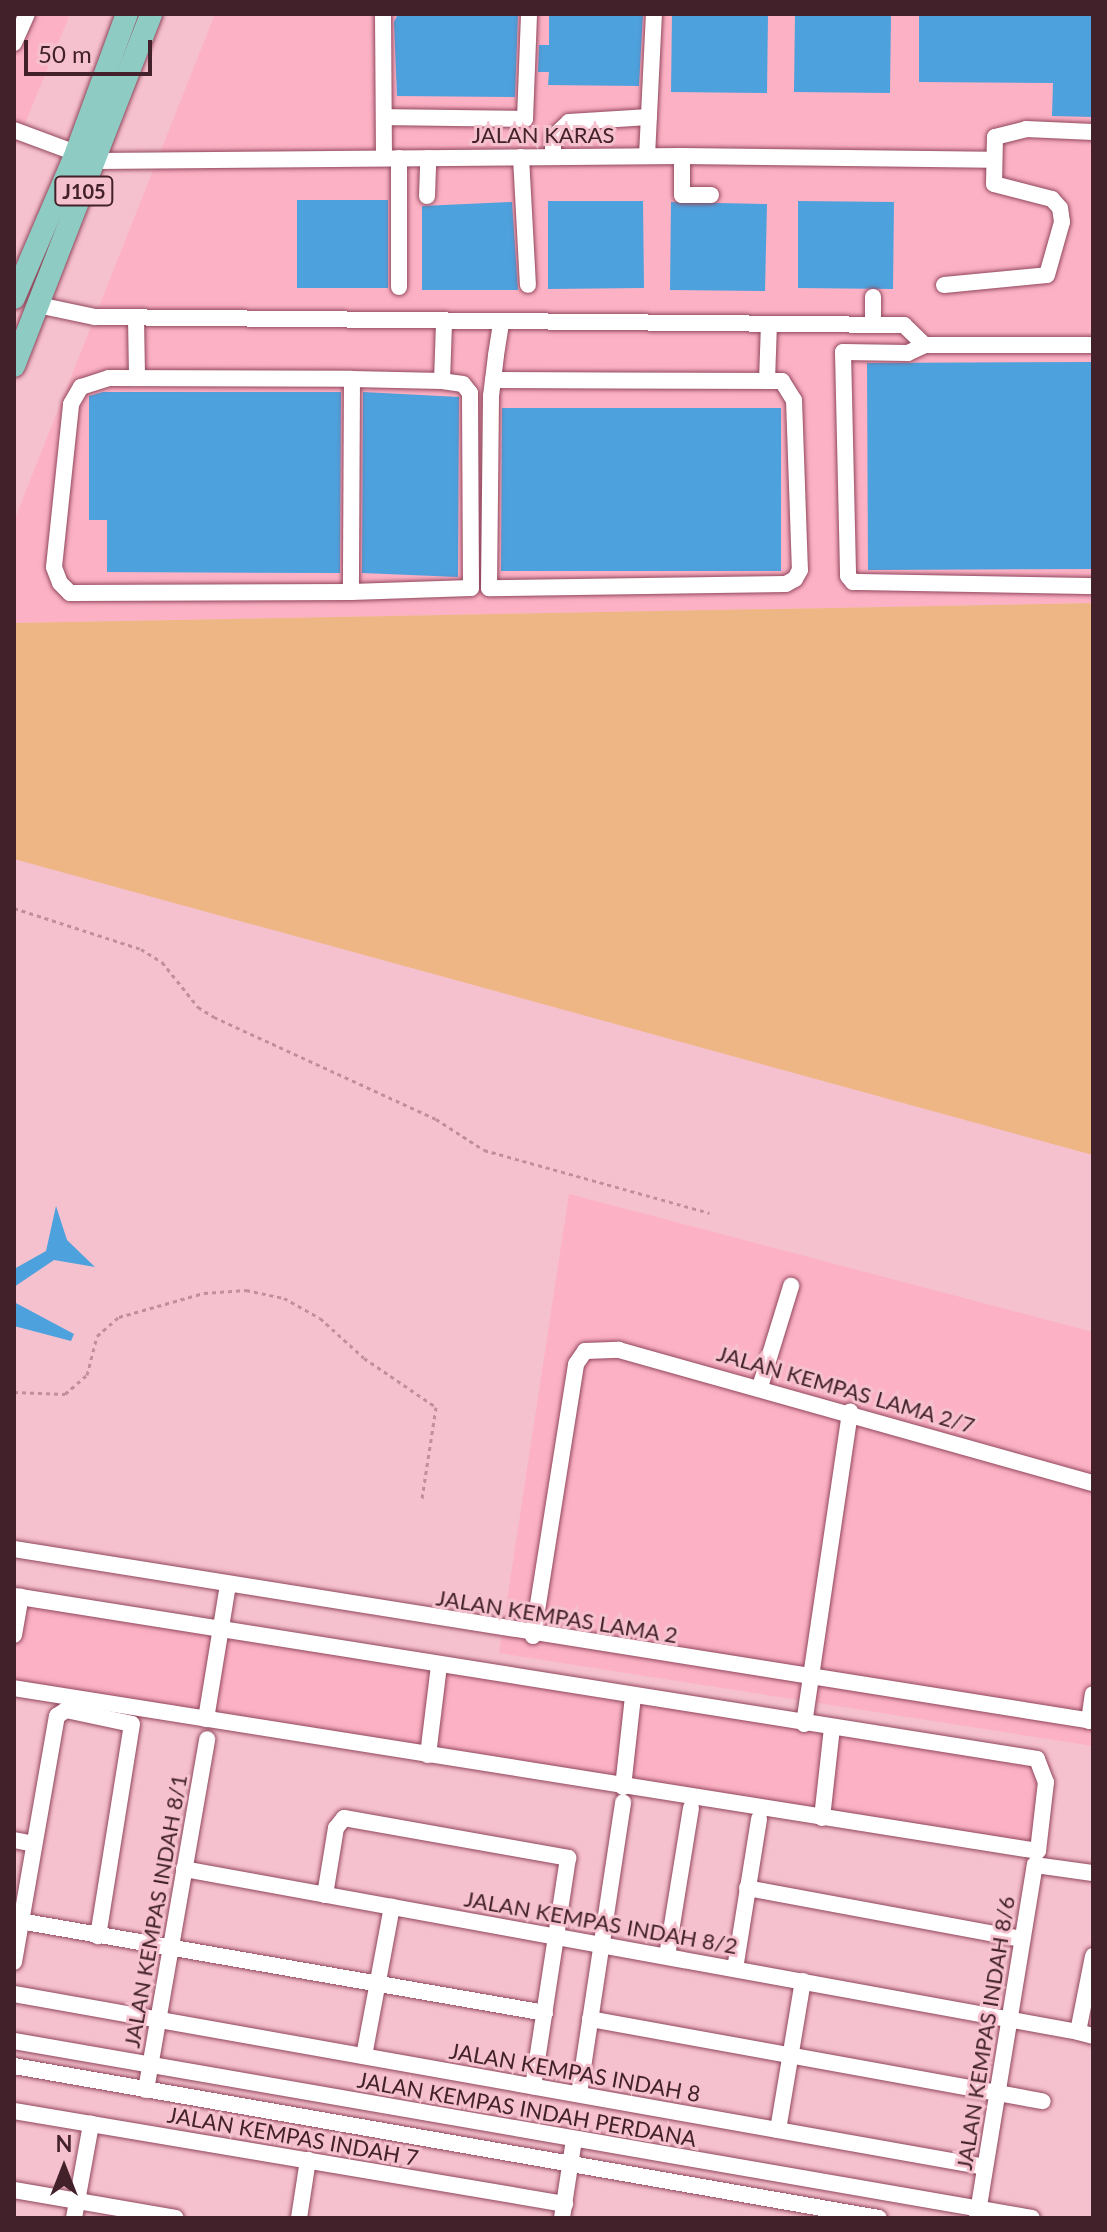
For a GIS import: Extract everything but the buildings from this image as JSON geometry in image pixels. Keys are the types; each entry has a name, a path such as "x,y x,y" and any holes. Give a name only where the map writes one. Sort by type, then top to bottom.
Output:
{"main road":[{"name":"J105","path":"14,366 38,305 86,157 127,14"},
{"name":"J105","path":"14,298 86,157 151,14"}],"street":[{"path":"14,43 27,14"},
{"path":"383,14 384,117 392,158 399,287"},
{"path":"384,117 525,119 529,14"},
{"path":"647,156 654,14"},
{"path":"553,157 553,137 569,122 649,117"},
{"path":"14,130 86,157"},
{"path":"944,285 1034,279 1047,275 1054,265 1060,208 1052,199 999,187 991,179 990,160 995,137 1001,131 1093,132"},
{"path":"682,156 682,195 711,195"},
{"name":"JALAN KARAS","path":"86,157 682,156 990,160"},
{"path":"521,157 528,285"},
{"path":"427,196 428,158"},
{"path":"873,297 873,324"},
{"path":"38,305 67,314 136,318 444,324 904,325 925,345"},
{"path":"136,318 137,378"},
{"path":"489,588 493,380 501,322"},
{"path":"442,381 444,324"},
{"path":"767,381 769,324"},
{"path":"843,324 848,576 853,582 1093,586"},
{"path":"843,352 908,353 925,345 1093,345"},
{"path":"471,588 470,393 463,384 442,381 109,378 81,387 71,404 54,567 60,583 70,593 351,592 786,584 795,579 800,570 794,400 782,381 493,380"},
{"path":"351,592 352,379"},
{"path":"760,1387 791,1286"},
{"name":"JALAN KEMPAS LAMA 2/7","path":"533,1636 576,1364 585,1351 619,1350 850,1411 1093,1483"},
{"path":"804,1724 850,1411"},
{"name":"JALAN KEMPAS LAMA 2","path":"14,1549 533,1636 1091,1721"},
{"path":"206,1719 228,1584"},
{"path":"14,1635 17,1596 832,1728 822,1818"},
{"path":"428,1755 439,1666"},
{"path":"14,1688 428,1755 623,1794 822,1818 1036,1858 1093,1873"},
{"path":"1091,1721 1093,1694"},
{"path":"579,2094 623,1794 633,1697"},
{"path":"14,1962 17,1921 57,1716 66,1710 132,1724 98,1936"},
{"name":"JALAN KEMPAS INDAH 8/6","path":"832,1728 1037,1759 1046,1782 978,2214"},
{"name":"JALAN KEMPAS INDAH 8/1","path":"146,2090 207,1739"},
{"path":"667,1956 691,1808"},
{"path":"325,1895 336,1828 344,1818 565,1857 568,1863 558,1937 533,2086"},
{"path":"735,1969 759,1819"},
{"path":"14,1840 34,1844"},
{"name":"JALAN KEMPAS INDAH 8/2","path":"184,1869 1086,2034"},
{"path":"747,1888 1022,1939"},
{"path":"364,2056 392,1907"},
{"path":"17,1921 545,2013"},
{"path":"1086,2034 1093,1960"},
{"path":"778,2130 803,1981"},
{"name":"JALAN KEMPAS INDAH 8","path":"14,1994 985,2167"},
{"path":"590,2019 1043,2101"},
{"name":"JALAN KEMPAS INDAH PERDANA","path":"14,2041 978,2214 1032,2218"},
{"path":"14,2066 879,2218"},
{"name":"JALAN KEMPAS INDAH 7","path":"14,2111 308,2160 563,2211"},
{"path":"75,2210 91,2124"},
{"path":"563,2211 574,2140"},
{"path":"299,2218 308,2160"},
{"path":"14,2190 75,2210 176,2218"}],"path":[{"path":"14,908 141,949 162,962 198,1007 214,1017 436,1119 484,1150 709,1213"},
{"path":"14,1392 65,1394 87,1375 97,1336 119,1317 204,1293 246,1290 284,1298 320,1318 364,1358 436,1407 422,1499"}],"shaded area":[{"path":"14,14 70,14 14,150"},
{"path":"215,14 1093,14 1093,603 14,623 14,521"},
{"path":"1093,603 1093,1155 14,859 14,623"},
{"path":"569,1194 1093,1332 1093,1746 499,1653"},
{"path":"14,1590 1040,1753 1051,1765 1043,1856 14,1692"}]}
